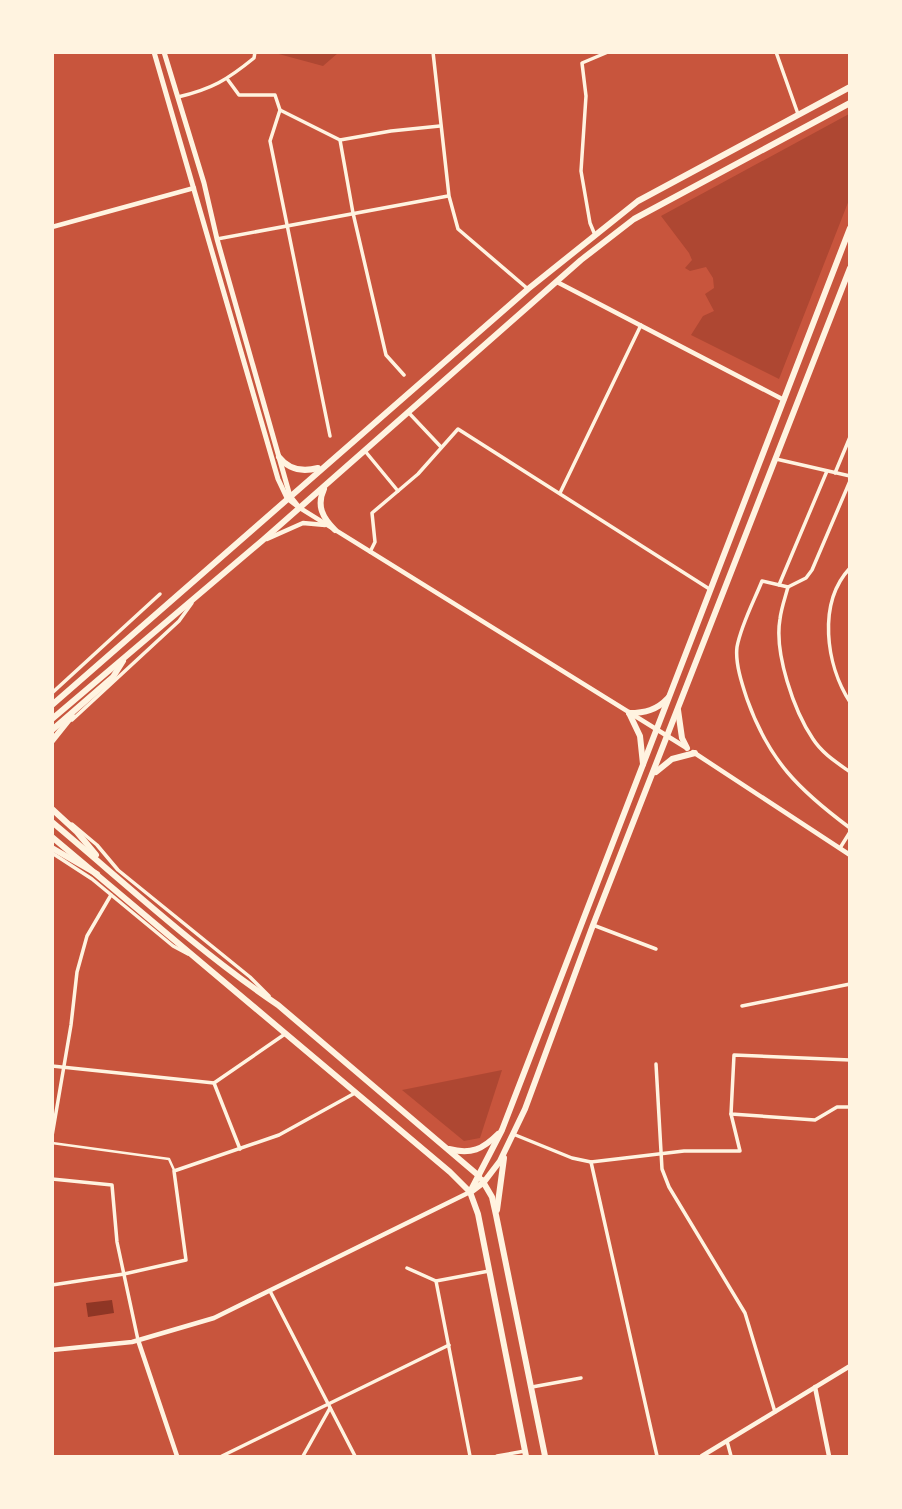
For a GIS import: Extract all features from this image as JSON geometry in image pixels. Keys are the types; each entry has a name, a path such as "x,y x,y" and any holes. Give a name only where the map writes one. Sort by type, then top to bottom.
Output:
{"main road":[{"path":"154,52 275,466 288,497 300,508"},
{"path":"164,52 204,183 216,239 288,497"},
{"path":"52,705 527,289 638,201 849,87"},
{"path":"52,719 300,508 557,282 634,219 849,103"},
{"path":"470,1192 502,1130 849,228"},
{"path":"470,1192 484,1182 505,1152 513,1134 849,268"},
{"path":"279,457 284,463 297,469 312,470 323,466"},
{"path":"326,485 321,492 321,508 323,516 332,528"},
{"path":"52,739 113,677 125,657"},
{"path":"643,766 640,736 629,713 647,712 657,708 670,696"},
{"path":"678,709 682,738 687,748"},
{"path":"52,730 77,712"},
{"path":"652,775 672,759 695,753"},
{"path":"52,808 77,832 103,864"},
{"path":"52,822 246,984 278,1005 449,1149 484,1182 492,1197 496,1215 545,1457"},
{"path":"52,837 450,1172 470,1192 478,1214 526,1454"},
{"path":"52,850 97,874"},
{"path":"449,1149 474,1151 482,1148 502,1130"},
{"path":"496,1215 505,1152"}],"street":[{"path":"178,97 198,93 228,80 254,58 255,52"},
{"path":"433,52 449,196 458,229 527,289"},
{"path":"595,235 590,223 581,171 586,96 582,63 608,52"},
{"path":"776,52 798,114"},
{"path":"228,80 239,95 275,95 280,110 270,141 330,436"},
{"path":"280,110 340,140 440,126"},
{"path":"340,140 353,213 386,355 404,374"},
{"path":"52,227 194,188"},
{"path":"216,239 449,196"},
{"path":"557,282 784,400"},
{"path":"560,493 641,325"},
{"path":"408,413 441,447"},
{"path":"370,552 375,542 372,513 418,474 458,429 711,590"},
{"path":"835,473 849,437"},
{"path":"365,451 398,491"},
{"path":"776,459 849,476"},
{"path":"779,585 827,471"},
{"path":"840,849 849,830 791,779 771,751 743,686 737,656 738,644 762,581 788,587 806,578 849,481"},
{"path":"300,508 695,753 849,855"},
{"path":"263,540 303,523 332,528"},
{"path":"849,568 831,606 829,627 834,669 849,702"},
{"path":"788,587 779,620 779,634 790,691 802,721 814,741 828,757 849,772"},
{"path":"55,692 160,594"},
{"path":"77,712 179,621 196,597"},
{"path":"52,808 97,845 118,870 250,977 278,1005"},
{"path":"52,850 92,879 173,946 198,960"},
{"path":"52,1136 77,972 87,936 111,895"},
{"path":"593,925 656,949"},
{"path":"742,1006 849,984"},
{"path":"52,1066 214,1083 285,1034"},
{"path":"513,1134 572,1158 591,1162 705,1150 740,1152 731,1114 734,1055 849,1060"},
{"path":"656,1064 662,1170 668,1187 745,1313 775,1412"},
{"path":"214,1083 240,1149"},
{"path":"174,1171 279,1135 355,1093"},
{"path":"731,1114 815,1120 837,1107 849,1107"},
{"path":"52,1143 169,1159 174,1171 187,1260 124,1274 52,1285"},
{"path":"591,1162 657,1457"},
{"path":"52,1179 112,1185 117,1242 138,1340 177,1457"},
{"path":"52,1350 138,1340 214,1318 470,1192"},
{"path":"407,1268 436,1281 489,1271"},
{"path":"436,1281 470,1457"},
{"path":"270,1291 355,1457"},
{"path":"222,1457 329,1407 449,1345"},
{"path":"702,1457 849,1366"},
{"path":"531,1387 581,1378"},
{"path":"815,1387 829,1457"},
{"path":"303,1457 329,1407"},
{"path":"727,1441 732,1457"},
{"path":"497,1457 526,1454"}],"shaded area":[{"path":"275,53 338,53 323,66"},
{"path":"849,114 849,200 779,379 691,335 703,316 714,311 705,294 714,288 713,278 706,267 690,271 685,268 692,260 689,253 661,216"},
{"path":"502,1070 480,1138 464,1141 402,1090"},
{"path":"112,1300 114,1313 88,1317 86,1303"}]}
